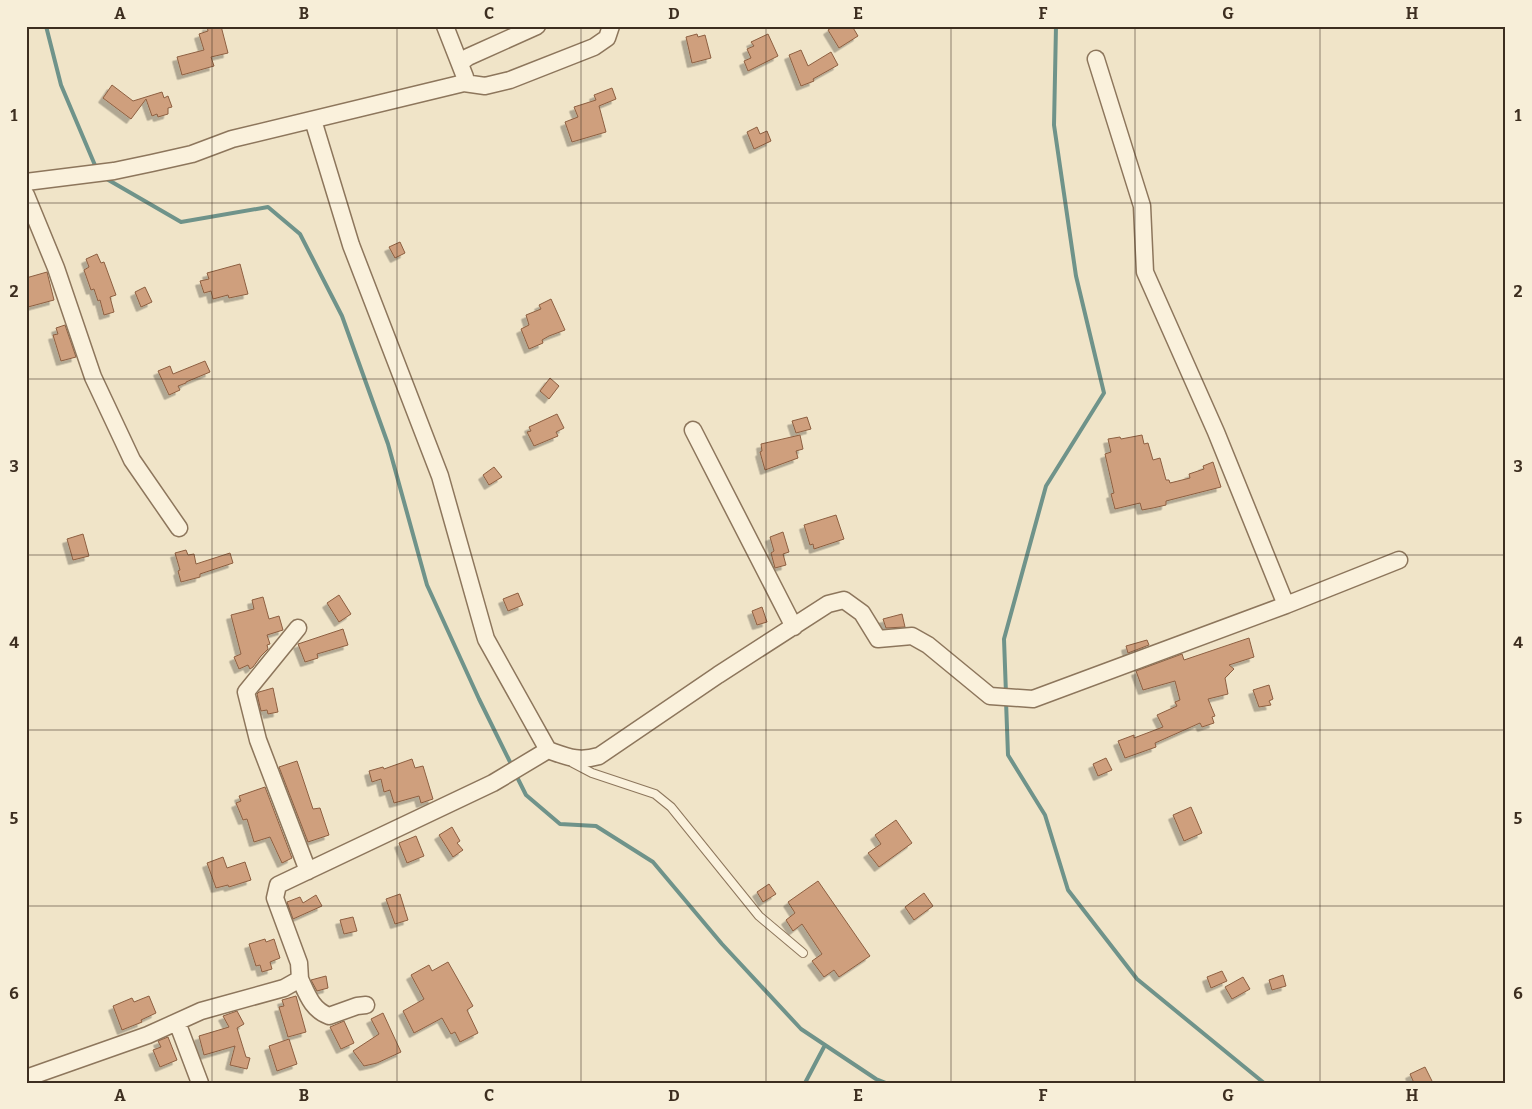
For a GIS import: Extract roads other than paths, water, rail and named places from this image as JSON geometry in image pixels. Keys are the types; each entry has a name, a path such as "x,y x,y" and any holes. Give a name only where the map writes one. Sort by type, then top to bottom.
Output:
{"street":[{"path":"445,26 465,77 464,83"},
{"path":"460,63 468,57 537,26"},
{"path":"26,182 114,171 192,154 232,139 464,83 485,86 520,76 594,47 607,38 611,26"},
{"path":"1096,59 1142,206 1145,272 1216,432 1286,605"},
{"path":"313,120 351,245 440,476 486,639 541,754"},
{"path":"26,195 56,268 92,377 132,460 179,528"},
{"path":"693,430 794,627"},
{"path":"366,1004 329,1016 319,1012 310,1000 300,979 299,963 275,898 278,885 493,783 541,754 584,760 599,756 718,675 828,604 844,600 862,613 878,639 912,636 928,645 990,696 1033,699 1286,605 1399,560"},
{"path":"298,628 246,692 258,740 308,871"},
{"path":"26,1078 148,1035 201,1011 284,988 300,979"},
{"path":"177,1022 200,1083"}],"lane":[{"path":"569,757 573,763 592,773 655,794 671,807 760,916 804,953"}],"waterway":[{"path":"46,26 61,85 97,170"},
{"path":"1006,694 1004,639 1046,486 1104,393 1076,276 1054,125 1056,26"},
{"path":"105,178 181,222 268,207 300,234 342,316 388,444 427,585 512,766"},
{"path":"1006,701 1008,755 1045,815 1068,890 1137,979 1264,1083"},
{"path":"516,775 526,795 560,824 596,826 653,862 722,944 801,1029 876,1079 886,1083"},
{"path":"805,1083 825,1045"}]}
